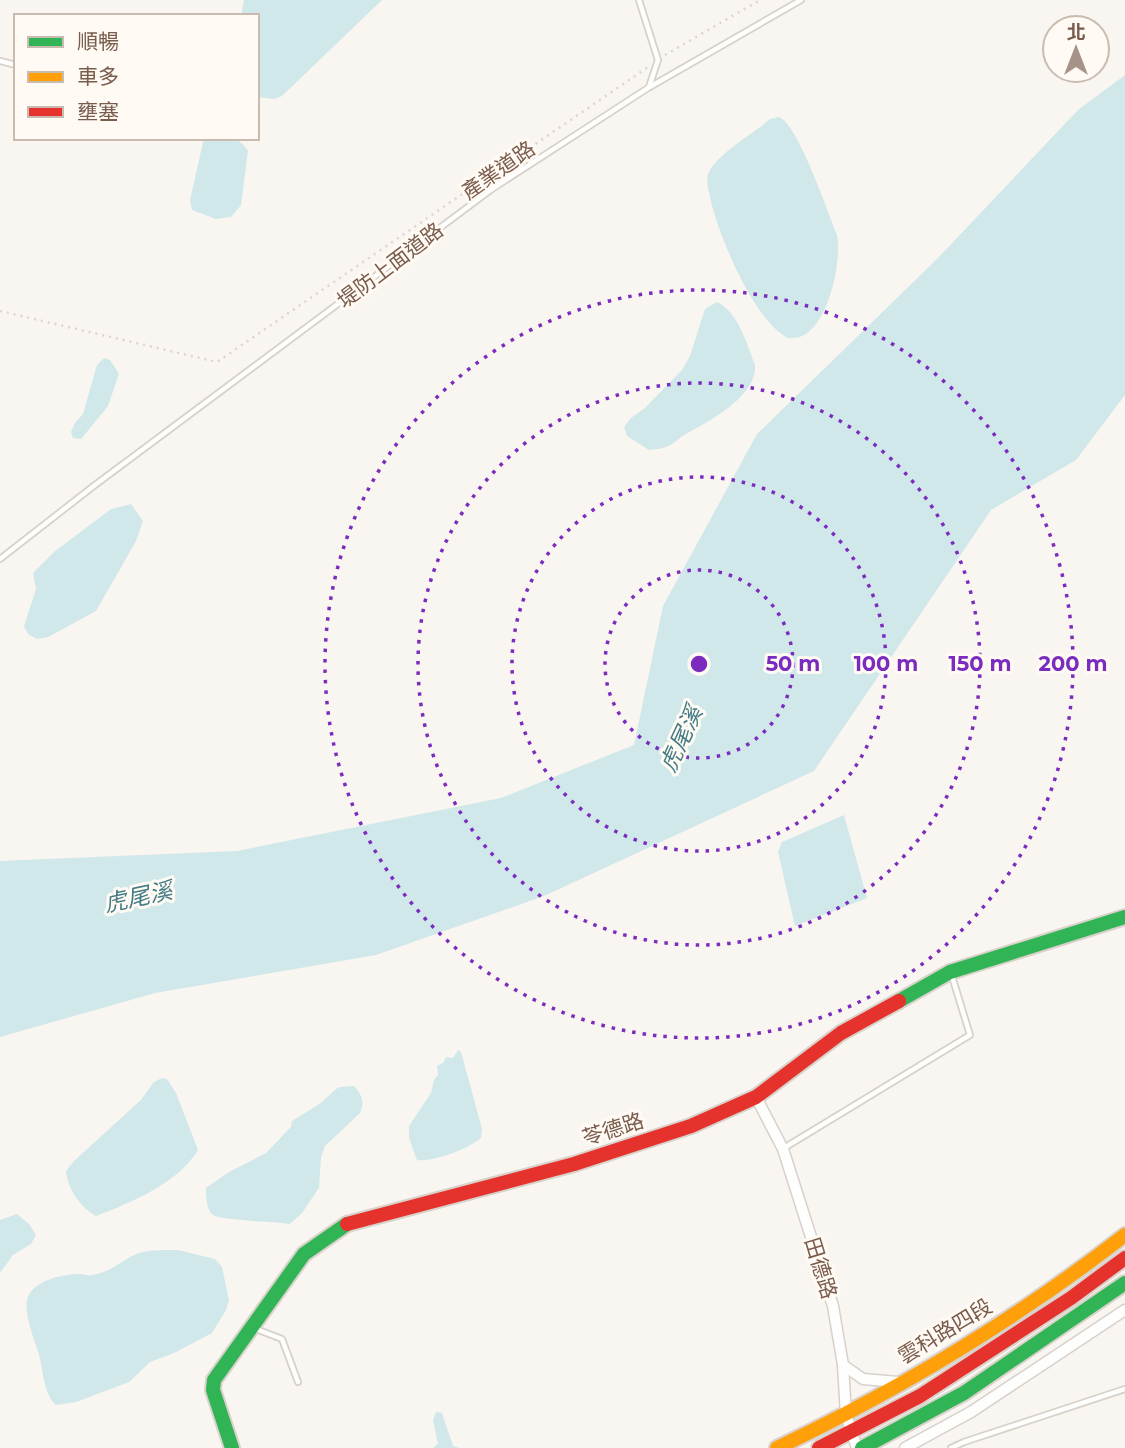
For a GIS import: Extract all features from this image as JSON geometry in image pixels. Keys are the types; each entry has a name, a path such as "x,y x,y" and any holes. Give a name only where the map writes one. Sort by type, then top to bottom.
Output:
{"street":[{"name":"苓德路","path":"232,1448 213,1390 214,1380 304,1254 344,1225 574,1164 691,1126 756,1097 841,1033 950,972 1125,917"},
{"name":"田德路","path":"756,1097 783,1149 833,1306 843,1365 846,1415 856,1448"},
{"name":"雲科路四段","path":"777,1448 846,1415 1005,1320 1125,1235"},
{"name":"雲科路四段","path":"819,1448 920,1395 993,1350 1125,1258"},
{"path":"1090,1262 1101,1276"},
{"path":"862,1448 939,1408 991,1376 1125,1283"},
{"path":"905,1448 971,1412 1125,1310"},
{"path":"843,1365 863,1379 898,1382"}],"lane":[{"path":"639,0 658,60 648,88"},
{"name":"堤防上面道路","path":"0,559 492,189 648,88 801,0"},
{"path":"783,1149 970,1035 950,972"},
{"path":"252,1327 282,1339 298,1382"},
{"path":"950,1448 964,1441 1125,1390"}],"path":[{"name":"產業道路","path":"0,311 217,362 658,60 760,0"}],"water":[{"path":"244,0 382,0 282,96 274,99 259,97 259,14 241,14"},
{"name":"虎尾溪","path":"1125,75 1125,395 1076,460 991,510 814,771 544,896 376,955 155,993 0,1037 0,861 237,851 501,798 634,745 663,606 757,434 937,259 1078,110"},
{"path":"779,117 787,123 803,152 837,235 838,246 835,275 827,305 813,328 794,338 788,338 775,328 750,296 721,233 707,182 709,172 720,158 770,119"},
{"path":"204,140 236,140 244,146 248,151 241,205 231,217 216,219 192,210 190,200"},
{"path":"717,302 731,313 741,329 755,365 754,377 740,398 718,416 668,446 649,450 627,436 624,427 682,370 690,356 705,309"},
{"path":"104,358 110,360 119,374 108,406 81,439 73,438 71,432 83,414 97,365"},
{"path":"131,504 143,521 136,541 96,611 48,637 37,639 28,634 24,626 36,589 33,573 54,552 111,509"},
{"path":"844,815 867,898 795,926 778,852 782,842"},
{"path":"458,1050 461,1052 482,1129 481,1138 450,1154 417,1160 409,1138 409,1126 431,1093 438,1075 437,1066 443,1063 446,1057 453,1058"},
{"path":"167,1079 176,1093 198,1150 179,1172 166,1182 124,1205 96,1216 76,1197 66,1171 141,1100 154,1082"},
{"path":"354,1086 362,1099 360,1113 325,1146 321,1157 319,1188 302,1213 290,1224 213,1215 207,1202 206,1188 229,1172 266,1153 291,1127 292,1121 321,1103 336,1089"},
{"path":"17,1214 29,1224 36,1235 31,1244 13,1255 0,1273 0,1220"},
{"path":"178,1250 215,1259 222,1267 229,1300 212,1333 150,1362 129,1382 76,1402 56,1405 46,1389 28,1317 27,1303 32,1291 43,1282 58,1277 102,1273 141,1253"},
{"path":"436,1412 442,1413 453,1446 459,1448 433,1448 438,1444 433,1420"}],"traffic: fast":[{"path":"899,1001 950,972 1125,917"},
{"path":"232,1448 213,1390 214,1380 304,1254 347,1224"},
{"path":"862,1448 964,1393 1125,1283"}],"traffic: slow":[{"path":"777,1448 868,1402 957,1351 1043,1295 1125,1235"}],"traffic: jam":[{"path":"347,1224 574,1164 691,1126 756,1097 841,1033 899,1001"},
{"path":"819,1448 920,1396 1071,1298 1125,1258"}]}
